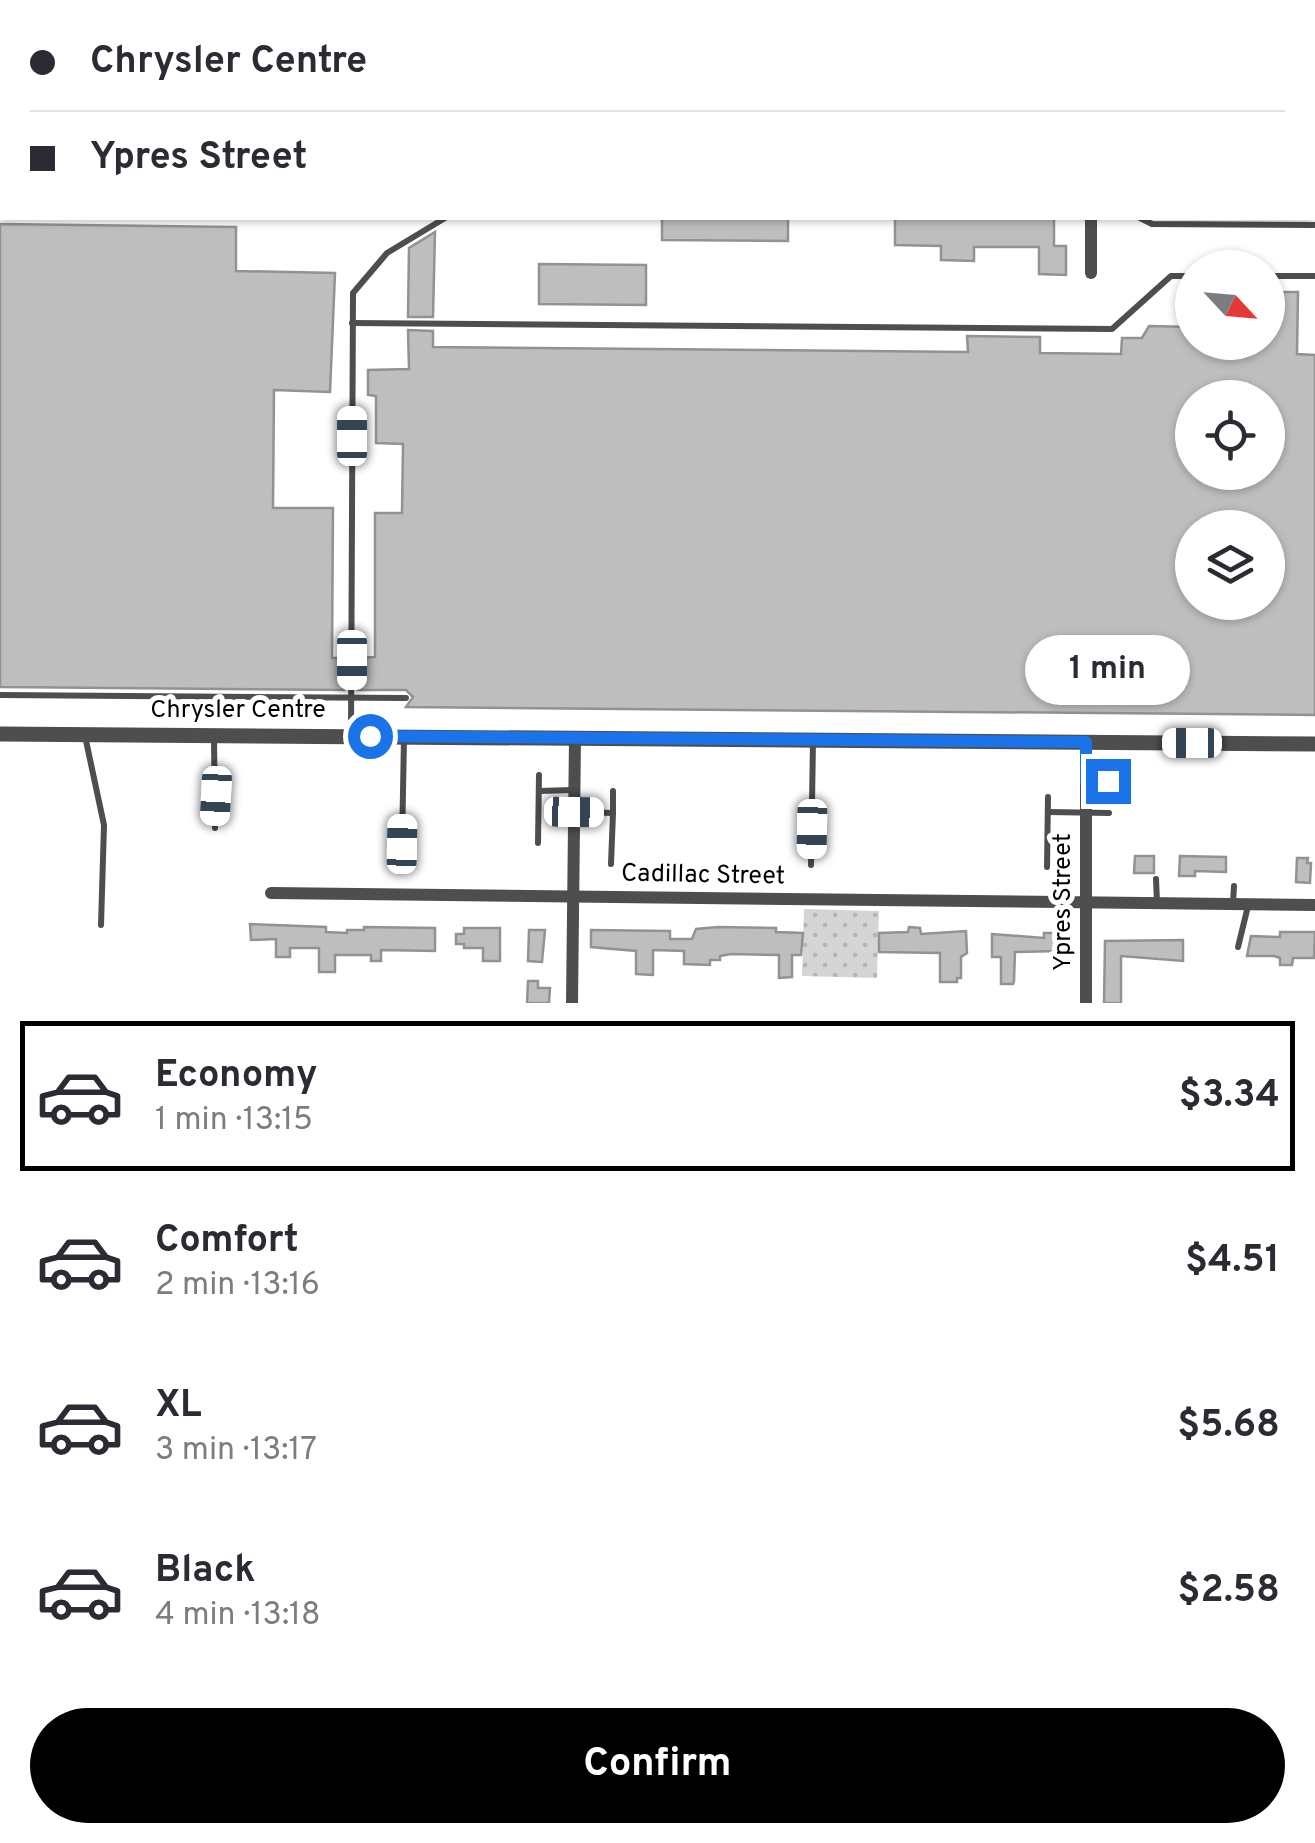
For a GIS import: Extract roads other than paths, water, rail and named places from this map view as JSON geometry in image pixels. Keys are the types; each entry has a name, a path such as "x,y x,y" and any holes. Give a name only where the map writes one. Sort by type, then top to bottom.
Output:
{"street":[{"path":"1091,220 1091,274"},
{"name":"Chrysler Centre","path":"0,734 1315,744"},
{"path":"572,1003 575,738"},
{"name":"Ypres Street","path":"1086,742 1086,1003"},
{"name":"Cadillac Street","path":"271,893 1315,905"}],"lane":[{"path":"350,736 352,293 387,253 442,220"},
{"path":"1144,220 1152,224 1315,225"},
{"path":"352,323 1112,329 1175,276"},
{"path":"1285,276 1315,276"},
{"path":"0,695 406,698"},
{"path":"85,734 104,824 101,925"},
{"path":"214,735 215,828"},
{"path":"402,844 404,737"},
{"path":"811,866 813,740"},
{"path":"538,843 539,775"},
{"path":"1086,782 1108,781"},
{"path":"539,790 574,790"},
{"path":"612,864 613,792"},
{"path":"1047,867 1048,797"},
{"path":"574,812 613,813"},
{"path":"1048,812 1109,813"},
{"path":"1156,879 1157,903"},
{"path":"1233,904 1234,886"},
{"path":"1238,947 1248,904"}]}
